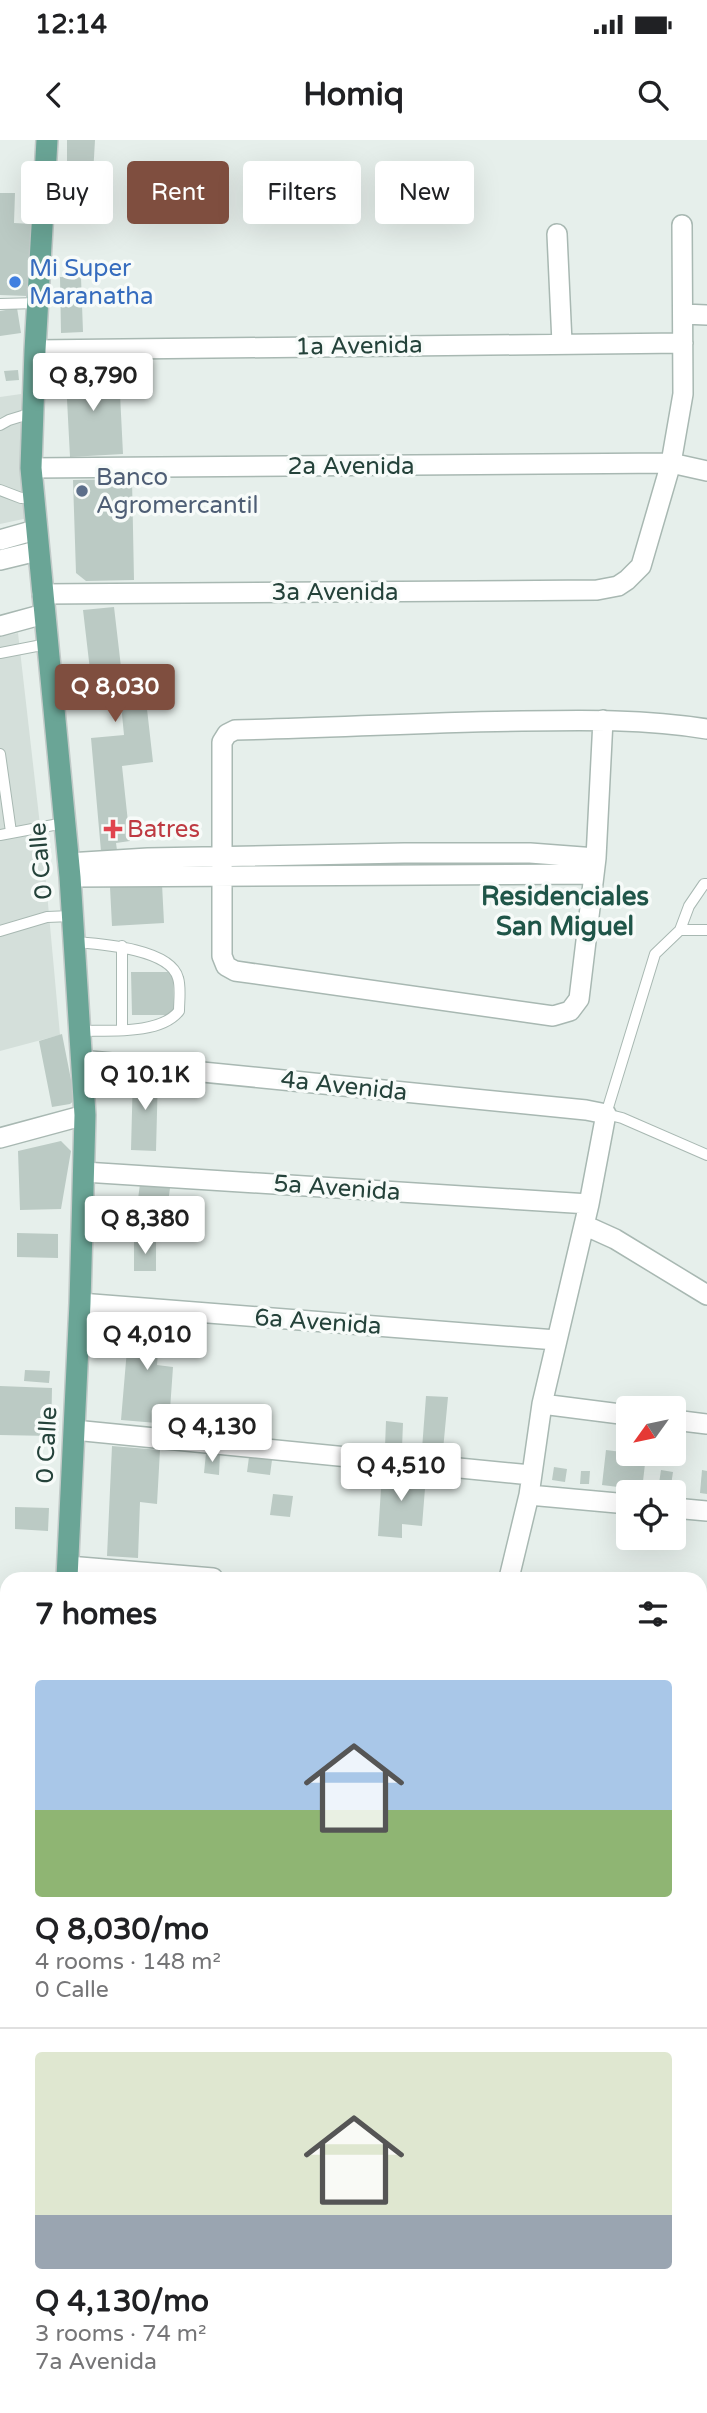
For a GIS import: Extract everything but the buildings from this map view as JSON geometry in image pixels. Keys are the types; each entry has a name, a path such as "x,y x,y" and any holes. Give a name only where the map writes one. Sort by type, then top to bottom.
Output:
{"main road":[{"name":"0 Calle","path":"47,140 31,468 69,870 85,1115 80,1303 67,1572"}],"street":[{"path":"671,463 683,394 682,225"},
{"path":"557,234 562,343"},
{"path":"682,314 707,315"},
{"name":"1a Avenida","path":"35,350 683,343"},
{"name":"2a Avenida","path":"31,468 671,463 707,471"},
{"name":"3a Avenida","path":"0,626 43,604 597,590 618,586 641,566 671,463"},
{"path":"0,540 36,540"},
{"path":"0,561 36,540"},
{"path":"603,720 595,866 579,999 570,1011 553,1016 235,971 226,966 222,956 222,742 227,734 235,730 447,721 603,720 662,722 707,729"},
{"path":"69,870 223,866 404,853 530,853 595,866"},
{"path":"404,853 404,874"},
{"path":"223,866 404,874 595,866"},
{"name":"4a Avenida","path":"81,1060 606,1114"},
{"path":"510,1572 529,1495 542,1404 589,1204 606,1114"},
{"path":"0,1138 85,1115"},
{"name":"5a Avenida","path":"84,1172 589,1204"},
{"path":"584,1225 615,1239 707,1296"},
{"name":"6a Avenida","path":"80,1303 556,1339"},
{"path":"542,1404 616,1413"},
{"path":"686,1421 707,1424"},
{"path":"74,1430 531,1475"},
{"path":"529,1495 616,1503"},
{"path":"686,1509 707,1511"}],"lane":[{"path":"0,304 38,303"},
{"path":"0,425 9,419 33,413"},
{"path":"0,490 21,498 33,498"},
{"path":"0,653 47,644"},
{"path":"0,754 5,834 64,823"},
{"path":"707,884 704,884 689,906 680,930 655,954 606,1114 707,1155"},
{"path":"0,931 47,917 71,916"},
{"path":"680,930 707,930"},
{"path":"74,942 122,946 145,953 173,970 178,977 179,1011 163,1024 79,1031"},
{"path":"122,946 122,1029"}],"shaded area":[{"path":"21,394 28,518 0,524 0,397"},
{"path":"18,633 44,860 60,1035 0,1051 0,637"}],"place":[{"name":"Mi Super Maranatha","path":"15,282"},
{"name":"Banco Agromercantil","path":"82,491"},
{"name":"Batres","path":"113,829"}],"district":[{"name":"Residenciales San Miguel","path":"565,911"}]}
